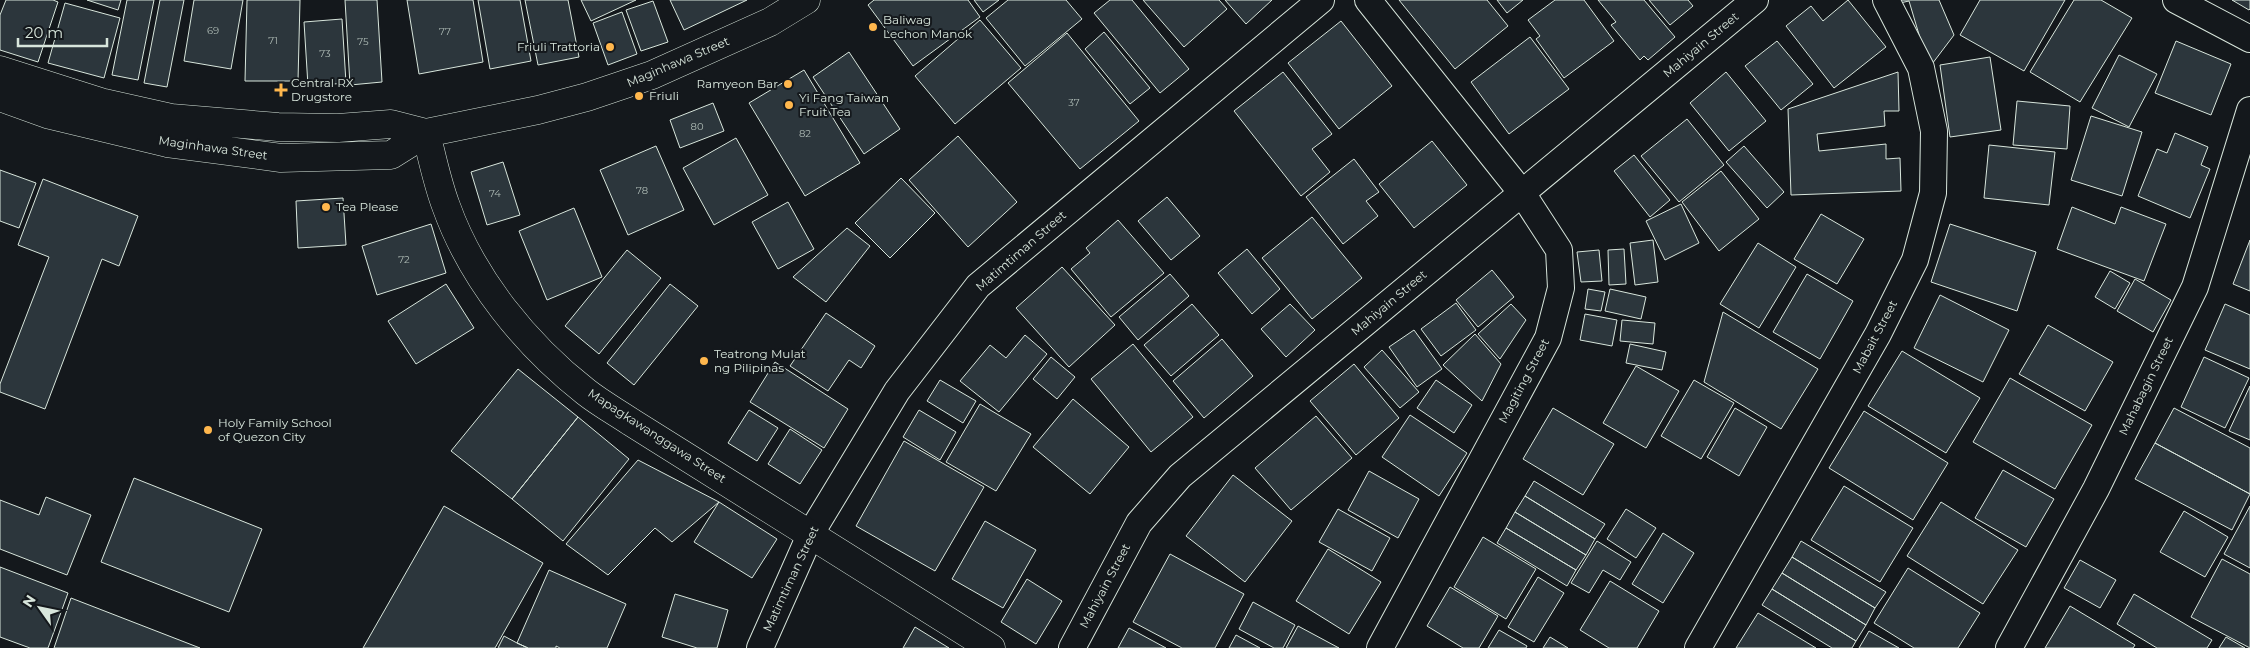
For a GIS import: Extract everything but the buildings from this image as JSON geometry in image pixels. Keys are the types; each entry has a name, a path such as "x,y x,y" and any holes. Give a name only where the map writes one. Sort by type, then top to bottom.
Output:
{"street":[{"name":"Maginhawa Street","path":"0,97 50,115 167,143 281,158 391,155 426,133 538,110 587,97 652,75 770,22 806,0"},
{"name":"Matimtiman Street","path":"760,648 811,533 897,391 978,286 1320,0"},
{"name":"Magiting Street","path":"1368,0 1522,193 1559,250 1561,288 1548,338 1380,648"},
{"name":"Mahiyain Street","path":"1072,648 1139,523 1180,476 1755,0"},
{"name":"Mabait Street","path":"1698,648 1878,334 1915,260 1932,193 1934,131 1921,68 1886,0"},
{"path":"2176,0 2250,39"},
{"name":"Maginhawa Street","path":"0,70 104,103 171,118 295,127 338,128 391,124 426,133"},
{"name":"Mahabagin Street","path":"2009,648 2096,489 2195,287 2250,110"},
{"name":"Mapagkawanggawa Street","path":"426,133 446,206 466,250 493,294 534,344 588,393 630,422 811,533 991,648"}],"place":[{"name":"Baliwag Lechon Manok","path":"873,27"},
{"name":"Friuli Trattoria","path":"610,47"},
{"name":"Ramyeon Bar","path":"788,84"},
{"name":"Central RX Drugstore","path":"281,90"},
{"name":"Friuli","path":"639,96"},
{"name":"Yi Fang Taiwan Fruit Tea","path":"789,105"},
{"name":"Tea Please","path":"326,207"},
{"name":"Teatrong Mulat ng Pilipinas","path":"704,361"},
{"name":"Holy Family School of Quezon City","path":"208,430"}]}
